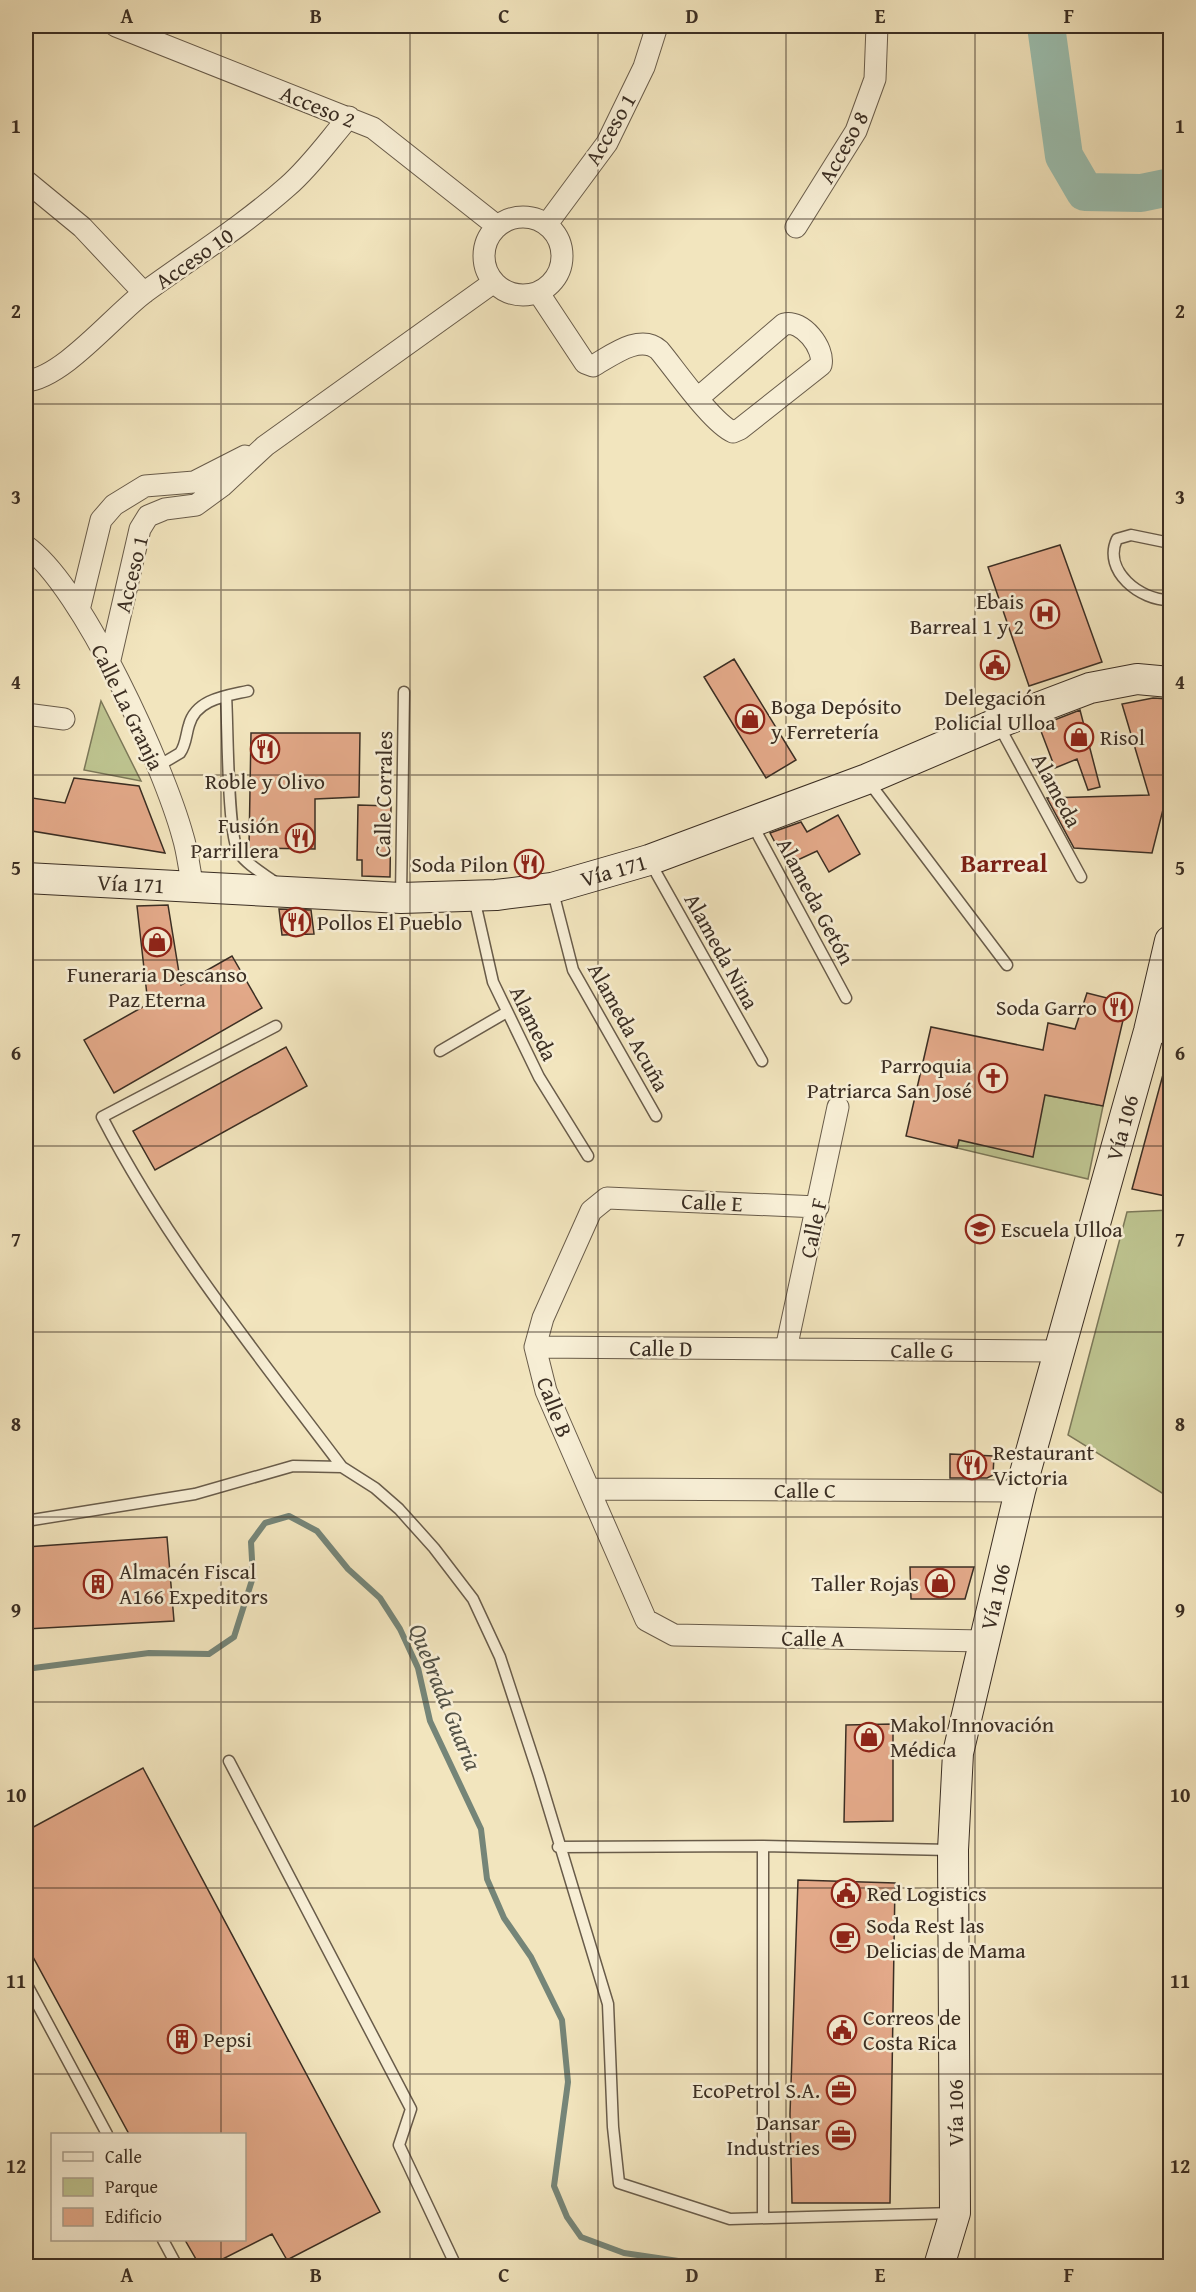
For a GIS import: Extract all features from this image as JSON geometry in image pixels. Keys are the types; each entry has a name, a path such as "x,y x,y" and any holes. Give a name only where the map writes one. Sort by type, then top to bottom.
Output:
{"main road":[{"name":"Vía 171","path":"26,878 401,898 473,896 552,888 649,860 867,779 998,723 1100,686 1137,679 1170,682"},
{"name":"Vía 106","path":"939,2266 955,2213 953,1850 958,1753 1020,1491 1058,1351 1160,1032 1170,941"}],"street":[{"name":"Acceso 2","path":"116,26 349,117 373,129 497,226"},
{"name":"Acceso 1","path":"547,224 606,143 644,67 657,26"},
{"name":"Acceso 8","path":"796,227 856,131 875,79 877,26"},
{"name":"Acceso 10","path":"26,381 36,380 68,361 144,293 227,237 291,184 349,117"},
{"path":"26,181 82,227 144,293"},
{"path":"521,216 535,218 547,224 561,247 562,261 554,279 538,292 515,294 494,282 487,272 484,248 497,226 508,219 521,216"},
{"name":"Acceso 1","path":"110,664 140,529 148,516 165,508 196,505 222,486 265,446 494,282"},
{"path":"538,292 585,363 593,366 643,342 652,344 724,429 732,432 740,429 821,365 823,357 821,350 799,324 792,322 784,324 698,398"},
{"name":"Acceso 1","path":"79,610 101,520 114,505 145,486 194,482 265,446"},
{"name":"Calle La Granja","path":"26,546 39,556 79,610 110,664 158,766 183,837 192,886"},
{"path":"26,714 64,719"},
{"name":"Calle F","path":"786,1349 838,1107"},
{"name":"Calle E","path":"607,1198 818,1207"},
{"name":"Calle B","path":"607,1198 591,1211 543,1318 535,1347 546,1391 646,1620"},
{"name":"Calle D","path":"535,1347 786,1349"},
{"name":"Calle G","path":"786,1349 1058,1351"},
{"name":"Calle C","path":"589,1489 1020,1491"},
{"name":"Calle A","path":"646,1620 674,1635 983,1641"}],"lane":[{"path":"1170,543 1131,535 1117,540 1112,549 1116,568 1138,592 1158,601 1170,600"},
{"path":"158,766 175,757 183,748 191,717 195,712 208,703 248,691"},
{"name":"Calle Corrales","path":"401,898 404,692"},
{"path":"226,696 230,793 236,848 243,858 290,893"},
{"name":"Alameda","path":"998,723 1081,877"},
{"path":"867,779 1007,965"},
{"name":"Alameda Getón","path":"751,822 846,998"},
{"name":"Alameda Nina","path":"649,860 762,1061"},
{"name":"Alameda Acuña","path":"552,888 573,970 656,1116"},
{"name":"Alameda","path":"473,896 492,982 539,1077 588,1156"},
{"path":"440,1051 507,1012"},
{"path":"276,1026 102,1117 145,1194 200,1278 342,1467 375,1488 399,1509 434,1548 473,1599 500,1657 539,1776 558,1847 608,2004 613,2127 619,2182 730,2219 955,2213"},
{"path":"26,1521 195,1494 293,1466 342,1467"},
{"path":"229,1761 411,2109 399,2145 456,2266"},
{"path":"558,1847 763,1846 953,1850"},
{"path":"763,1846 763,2218"},
{"path":"26,1983 106,2133"},
{"path":"164,2241 177,2266"}],"green space":[{"path":"101,701 141,781 84,770"},
{"path":"1045,1095 1103,1106 1088,1179 957,1148 959,1140"},
{"path":"1170,1210 1170,1498 1068,1435 1127,1212"}],"building":[{"name":"Ebais Barreal 1 y 2","path":"1060,545 1102,662 1029,686 988,567"},
{"name":"Boga Depósito y Ferretería","path":"734,659 796,760 766,778 704,677"},
{"path":"1153,698 1170,699 1170,782 1152,853 1074,848 1047,798 1149,795 1122,704"},
{"path":"1080,710 1100,787 1088,790 1077,759 1055,768 1039,726"},
{"path":"251,733 360,733 359,797 315,799 315,849 249,848"},
{"path":"74,778 139,786 165,853 26,830 26,797 65,803"},
{"path":"358,805 391,806 390,877 362,876 362,860 357,860"},
{"path":"838,815 860,854 829,872 817,851 787,865 770,833 801,822 807,832"},
{"path":"168,905 181,985 232,956 262,1008 114,1093 84,1040 148,1004 137,906"},
{"name":"Pollos El Pueblo","path":"279,909 311,910 314,934 282,935"},
{"name":"Parroquia Patriarca San José","path":"1087,993 1127,1003 1103,1106 1045,1095 1033,1157 959,1140 957,1148 906,1136 931,1027 1043,1050 1048,1023 1075,1029"},
{"path":"286,1047 307,1086 155,1170 133,1131"},
{"path":"1165,1067 1170,1068 1170,1197 1132,1189"},
{"name":"Restaurant Victoria","path":"950,1454 994,1456 993,1475 987,1478 950,1478"},
{"name":"Almacén Fiscal A166 Expeditors","path":"167,1537 174,1621 26,1629 26,1547"},
{"name":"Taller Rojas","path":"910,1567 974,1567 965,1599 911,1599"},
{"path":"893,1724 893,1821 844,1822 846,1725"},
{"name":"Pepsi","path":"143,1768 380,2212 287,2260 272,2234 209,2266 200,2266 186,2241 246,2241 246,2133 128,2133 26,1944 26,1831"},
{"path":"798,1880 895,1883 890,2203 792,2203 790,2114"}],"waterway":[{"path":"1046,26 1064,156 1085,192 1141,193 1170,187"},
{"name":"Quebrada Guaria","path":"26,1669 149,1653 209,1654 234,1637 253,1577 251,1542 265,1523 289,1516 317,1531 348,1569 380,1598 400,1629 418,1668 430,1721 481,1829 487,1879 504,1918 531,1957 562,2020 568,2082 554,2186 567,2217 581,2237 624,2253 685,2262 753,2266"}],"place":[{"name":"Ebais Barreal 1 y 2","path":"1045,614"},
{"name":"Delegación Policial Ulloa","path":"995,665"},
{"name":"Boga Depósito y Ferretería","path":"750,719"},
{"name":"Risol","path":"1079,737"},
{"name":"Roble y Olivo","path":"265,749"},
{"name":"Fusión Parrillera","path":"300,838"},
{"name":"Soda Pilon","path":"529,864"},
{"name":"Pollos El Pueblo","path":"296,922"},
{"name":"Funeraria Descanso Paz Eterna","path":"157,942"},
{"name":"Soda Garro","path":"1118,1007"},
{"name":"Parroquia Patriarca San José","path":"993,1078"},
{"name":"Escuela Ulloa","path":"980,1229"},
{"name":"Restaurant Victoria","path":"972,1465"},
{"name":"Taller Rojas","path":"940,1583"},
{"name":"Almacén Fiscal A166 Expeditors","path":"98,1584"},
{"name":"Makol Innovación Médica","path":"869,1737"},
{"name":"Red Logistics","path":"846,1893"},
{"name":"Soda Rest las Delicias de Mama","path":"845,1938"},
{"name":"Correos de Costa Rica","path":"842,2030"},
{"name":"Pepsi","path":"182,2039"},
{"name":"EcoPetrol S.A.","path":"841,2090"},
{"name":"Dansar Industries","path":"841,2135"}],"district":[{"name":"Barreal","path":"1004,863"}]}
